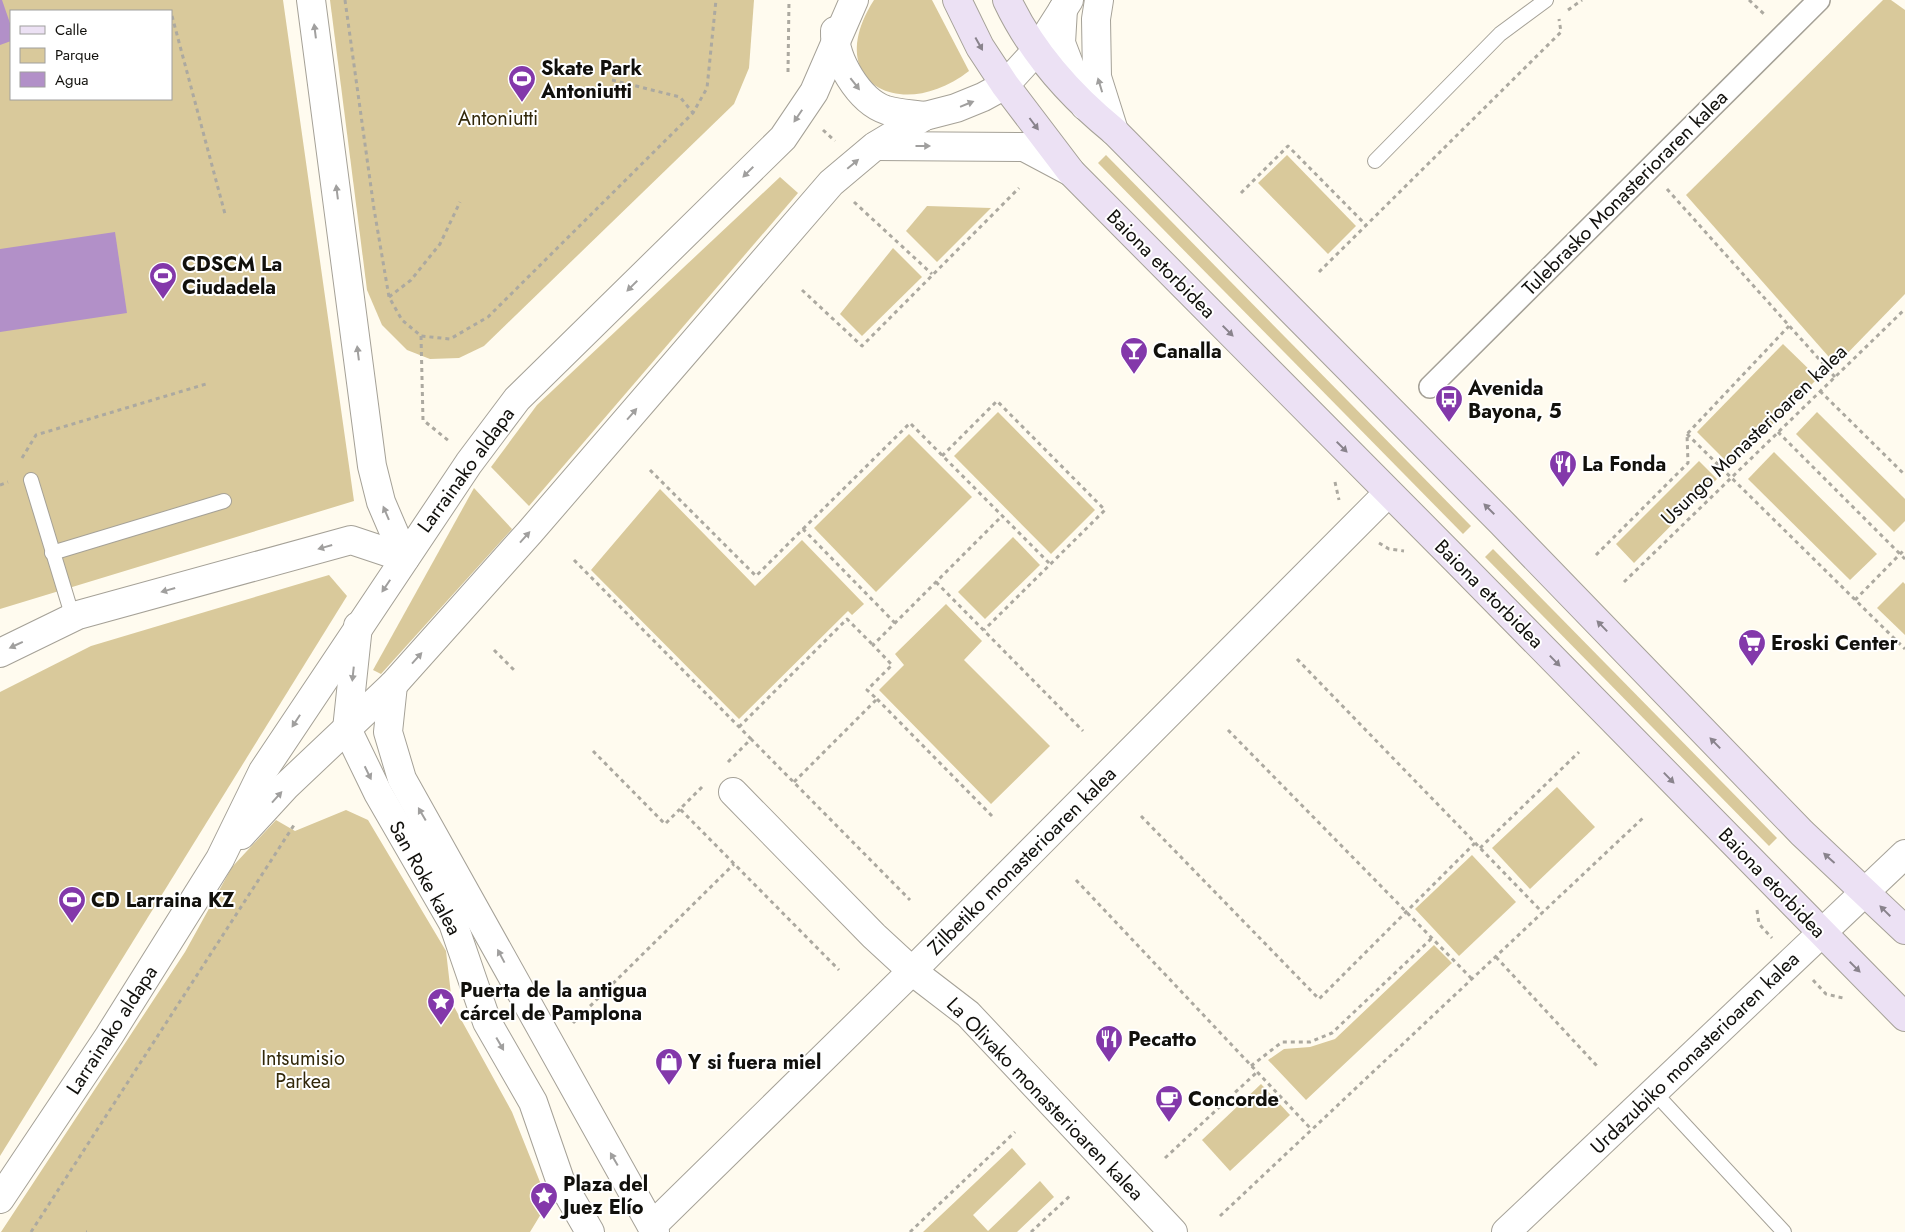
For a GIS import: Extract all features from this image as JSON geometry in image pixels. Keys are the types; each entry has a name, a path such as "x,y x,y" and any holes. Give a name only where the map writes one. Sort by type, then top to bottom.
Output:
{"main road":[{"name":"Baiona etorbidea","path":"957,0 980,47 1005,85 1071,172 1905,1017"},
{"path":"1007,0 1015,17 1037,50 1085,108 1114,131 1508,529 1802,833 1905,930"}],"street":[{"path":"311,0 372,466 381,502 404,558"},
{"path":"835,0 834,40 848,76 863,95 885,110 925,116 956,108 983,97 1005,85 1037,50 1065,2"},
{"path":"834,40 854,0"},
{"path":"1099,0 1096,19 1097,77 1114,131"},
{"name":"Tulebrasko Monasterioraren kalea","path":"1430,387 1819,0"},
{"path":"1065,2 1061,43 1085,108"},
{"name":"Larrainako aldapa","path":"0,1199 109,1036 220,859 263,771 358,626 469,463 517,400 783,138 814,92 834,40"},
{"name":"Larrainako aldapa","path":"220,859 286,786 393,685 530,532 831,183 866,154 925,116"},
{"path":"866,154 1024,147 1071,172"},
{"name":"Zilbetiko monasterioaren kalea","path":"654,1229 1388,493"},
{"path":"0,653 73,618 351,540 404,558"},
{"path":"347,729 358,626"},
{"name":"San Roke kalea","path":"393,685 388,732 402,779 654,1229"},
{"name":"San Roke kalea","path":"347,729 378,793 453,923 487,1022 533,1102 560,1180 590,1232"},
{"name":"La Olivako monasterioaren kalea","path":"733,792 874,936 912,970 968,1014 1173,1232"},
{"name":"Urdazubiko monasterioaren kalea","path":"1506,1232 1905,854"}],"lane":[{"path":"1375,161 1500,34 1546,0"},
{"path":"31,480 73,618"},
{"path":"52,553 224,501"},
{"path":"1654,1092 1784,1232"}],"path":[{"path":"345,0 374,209 389,298 402,320 421,336 450,339 488,317 693,114 707,88 716,0"},
{"path":"789,0 788,97 802,110 866,154"},
{"path":"1566,11 1582,0"},
{"path":"172,16 225,214"},
{"path":"1318,272 1561,32 1559,17"},
{"path":"612,80 680,97 693,114"},
{"path":"1241,193 1288,146 1366,225"},
{"path":"1649,169 1835,378"},
{"path":"831,183 932,274"},
{"path":"802,290 862,346 1019,188"},
{"path":"389,298 411,280 440,244 460,202"},
{"name":"Usungo Monasterioaren kalea","path":"1624,582 1905,308"},
{"path":"1789,326 1687,434 1905,649"},
{"path":"421,336 423,420 454,446"},
{"path":"18,466 36,435 206,384"},
{"path":"1820,391 1905,475"},
{"path":"942,456 997,401 1105,510 984,630"},
{"path":"650,470 756,576 910,423 1050,564"},
{"path":"1778,432 1905,560"},
{"name":"Usungo Monasterioaren kalea","path":"1596,554 1688,463 1687,434"},
{"path":"0,485 9,482 13,474"},
{"path":"873,645 1002,516"},
{"path":"803,529 895,622"},
{"path":"1855,600 1905,549"},
{"path":"574,560 751,739"},
{"path":"936,582 1083,731"},
{"path":"739,727 847,620 892,665 868,690 994,818"},
{"path":"494,650 515,671"},
{"path":"1297,659 1542,913"},
{"path":"794,782 877,700"},
{"path":"1228,730 1472,979"},
{"path":"593,751 665,824 680,809"},
{"path":"1480,848 1579,752"},
{"path":"1141,816 1319,999 1475,843"},
{"path":"1220,1216 1644,817"},
{"path":"31,1232 298,819"},
{"path":"567,1029 734,864"},
{"path":"1076,880 1312,1130"},
{"path":"1251,1066 1282,1042 1310,1042 1332,1033 1432,938"},
{"path":"1496,957 1597,1066"},
{"path":"1166,1158 1257,1072"},
{"path":"910,1232 1015,1132"},
{"path":"1031,1232 1072,1194"}],"green space":[{"name":"CDSCM La Ciudadela","path":"0,0 283,0 354,501 0,609"},
{"name":"Antoniutti","path":"330,0 754,0 749,68 734,104 484,346 459,358 430,359 407,350 382,325 367,290"},
{"path":"874,0 932,0 969,71 943,87 918,94 895,93 876,86 863,72 857,53 860,29"},
{"path":"1883,0 1891,0 1905,10 1905,294 1836,365 1686,195"},
{"path":"1106,155 1471,526 1463,534 1098,163"},
{"path":"1287,155 1356,226 1328,254 1258,183"},
{"path":"780,177 798,193 529,506 491,467 537,405"},
{"path":"927,206 991,208 937,262 906,231"},
{"path":"893,248 922,277 862,336 840,314"},
{"path":"1783,344 1818,378 1731,466 1697,432"},
{"path":"998,412 1095,510 1051,554 954,456"},
{"path":"1817,412 1905,499 1905,521 1894,532 1796,434"},
{"path":"909,434 972,497 876,592 814,528"},
{"path":"1774,452 1877,554 1850,580 1748,479"},
{"path":"1699,461 1717,479 1634,563 1616,544"},
{"path":"474,488 512,529 381,674 373,670"},
{"path":"660,489 755,586 802,540 864,604 852,615 848,611 739,719 591,570"},
{"path":"1013,537 1040,565 985,619 958,592"},
{"path":"1493,549 1777,838 1769,846 1485,557"},
{"name":"CD Larraina KZ","path":"329,575 347,596 0,1156 0,692 91,646"},
{"path":"1903,582 1905,584 1905,635 1877,608"},
{"path":"946,604 982,641 964,660 1050,746 991,804 879,690 904,665 895,654"},
{"path":"1557,787 1595,827 1530,889 1492,848"},
{"name":"Intsumisio Parkea","path":"346,810 368,820 446,951 452,1003 512,1112 540,1182 541,1214 530,1232 1,1232 185,952 232,867 276,820 295,831"},
{"path":"1472,855 1516,902 1459,956 1415,909"},
{"path":"1434,945 1452,963 1306,1100 1268,1060 1284,1049 1310,1047 1335,1039"},
{"path":"1261,1084 1290,1115 1230,1171 1202,1140"},
{"path":"1012,1148 1026,1164 973,1215 988,1231 1040,1181 1054,1197 1017,1232 923,1232"}],"water":[{"path":"0,0 2,0 10,23 10,41 0,45"},
{"path":"115,232 127,313 0,332 0,249"}],"place":[{"name":"Skate Park Antoniutti","path":"522,103"},
{"name":"CDSCM La Ciudadela","path":"163,300"},
{"name":"Canalla","path":"1134,375"},
{"name":"Avenida Bayona, 5","path":"1449,423"},
{"name":"La Fonda","path":"1563,488"},
{"name":"Eroski Center","path":"1752,667"},
{"name":"CD Larraina KZ","path":"72,924"},
{"name":"Puerta de la antigua cárcel de Pamplona","path":"441,1026"},
{"name":"Pecatto","path":"1109,1063"},
{"name":"Y si fuera miel","path":"669,1086"},
{"name":"Concorde","path":"1169,1123"},
{"name":"Plaza del Juez Elío","path":"544,1220"}]}
